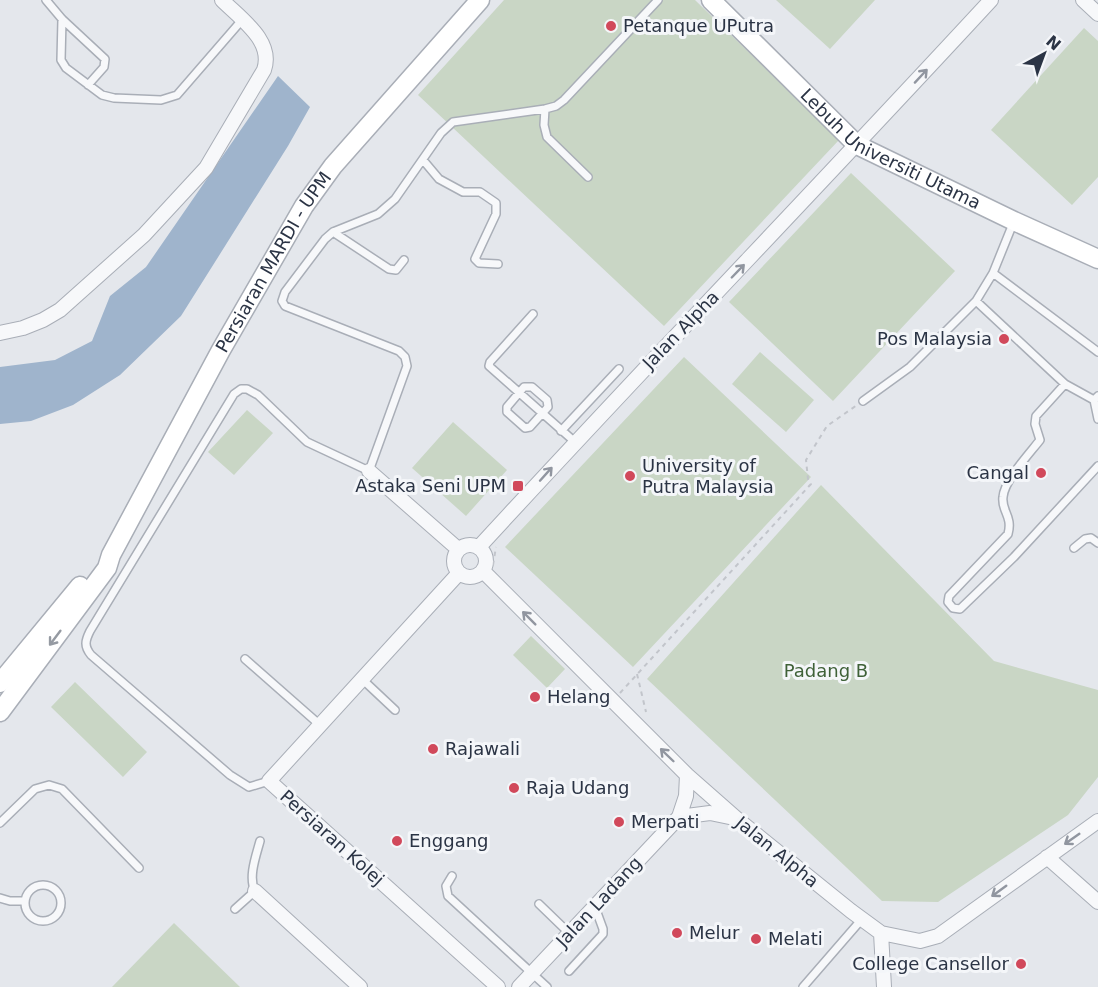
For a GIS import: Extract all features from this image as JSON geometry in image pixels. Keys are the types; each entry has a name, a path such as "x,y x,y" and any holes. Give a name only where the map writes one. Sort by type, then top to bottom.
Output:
{"street":[{"path":"0,333 33,324 60,309 144,235 206,168 264,70 267,60 266,48 222,0"},
{"name":"Persiaran MARDI - UPM","path":"0,711 107,568 111,555 221,350 304,206 333,166 480,0"},
{"name":"Lebuh Universiti Utama","path":"711,0 857,145 1014,221 1095,252"},
{"name":"Jalan Alpha","path":"479,547 575,442 992,0"},
{"path":"1083,0 1098,14"},
{"path":"369,471 458,549"},
{"path":"468,544 479,547 486,561 483,571 474,577 459,573 453,564 453,558 458,549 468,544"},
{"name":"Persiaran MARDI - UPM","path":"0,683 98,564 111,555"},
{"name":"Jalan Alpha","path":"483,571 687,775 736,819 881,933 920,941 938,936 1098,821"},
{"name":"Persiaran Kolej","path":"459,573 269,781 498,987"},
{"path":"687,775 686,796 680,818 710,813 736,819"},
{"name":"Jalan Ladang","path":"519,987 680,818"},
{"path":"1047,857 1096,896"},
{"path":"255,891 360,987"},
{"path":"881,933 884,987"}],"lane":[{"path":"269,781 256,786 244,786 91,655 86,648 86,641 234,394 247,388 258,395 307,442 369,471 407,366 405,357 399,351 285,306 282,301 285,292 325,239 333,232 378,214 395,199 441,133 453,123 556,106 658,0"},
{"path":"48,1 62,19 105,60 104,67 88,85"},
{"path":"62,19 62,60 66,68 102,95 114,98 161,100 177,94 242,20"},
{"path":"545,109 544,125 547,137 588,177"},
{"path":"423,160 439,178 463,192 480,192 496,203 496,214 475,260 479,263 498,264"},
{"path":"863,401 910,367 976,301 993,273 1014,221"},
{"path":"333,232 389,269 396,270 404,260"},
{"path":"993,273 1098,352"},
{"path":"976,301 1065,384 1096,398 1098,419"},
{"path":"533,315 490,362 489,366 575,442"},
{"path":"561,431 619,369"},
{"path":"1065,384 1036,416 1035,424 1040,440 1006,487 1003,503 1010,522 1008,534 949,596 948,602 953,608 960,609 1014,557 1098,466"},
{"path":"524,387 532,387 547,400 548,406 541,414 530,427 525,428 507,412 507,407 524,387"},
{"path":"1074,548 1085,539 1091,538 1098,543"},
{"path":"245,659 320,725"},
{"path":"362,679 395,710"},
{"path":"0,824 35,789 49,785 62,789 139,868"},
{"path":"236,909 255,891 253,869 260,841"},
{"path":"452,876 447,886 448,896 547,987"},
{"path":"41,885 53,888 61,904 53,919 42,921 31,917 27,912 25,901 30,891 41,885"},
{"path":"0,897 10,901 25,901"},
{"path":"539,904 570,934"},
{"path":"570,972 603,934 595,907"},
{"path":"803,987 862,919"}],"path":[{"path":"613,702 811,484 806,460 818,439 827,426 863,401"},
{"path":"496,546 493,564 497,585"},
{"path":"637,674 646,712"}],"green space":[{"path":"504,0 695,0 839,140 664,326 418,95"},
{"path":"776,0 875,0 830,49"},
{"path":"1084,28 1098,41 1098,177 1072,205 991,130"},
{"path":"851,173 955,271 833,401 729,302"},
{"path":"760,352 814,400 786,432 732,384"},
{"path":"684,357 811,477 633,667 505,547"},
{"path":"247,410 273,433 234,475 208,452"},
{"path":"453,422 507,470 466,516 412,468"},
{"name":"Padang B","path":"821,485 994,661 1098,690 1098,777 1068,815 938,902 882,901 647,679"},
{"path":"531,636 565,669 547,688 513,655"},
{"path":"75,682 147,752 123,777 51,707"},
{"path":"174,923 240,987 112,987"}],"water":[{"path":"278,76 310,107 181,316 120,375 73,405 31,421 0,424 0,367 55,360 92,341 110,296 146,267"}],"place":[{"name":"Petanque UPutra","path":"611,26"},
{"name":"Pos Malaysia","path":"1004,339"},
{"name":"Cangal","path":"1041,473"},
{"name":"University of Putra Malaysia","path":"630,476"},
{"name":"Astaka Seni UPM","path":"518,486"},
{"name":"Helang","path":"535,697"},
{"name":"Rajawali","path":"433,749"},
{"name":"Raja Udang","path":"514,788"},
{"name":"Merpati","path":"619,822"},
{"name":"Enggang","path":"397,841"},
{"name":"Melur","path":"677,933"},
{"name":"Melati","path":"756,939"},
{"name":"College Cansellor","path":"1021,964"}]}
